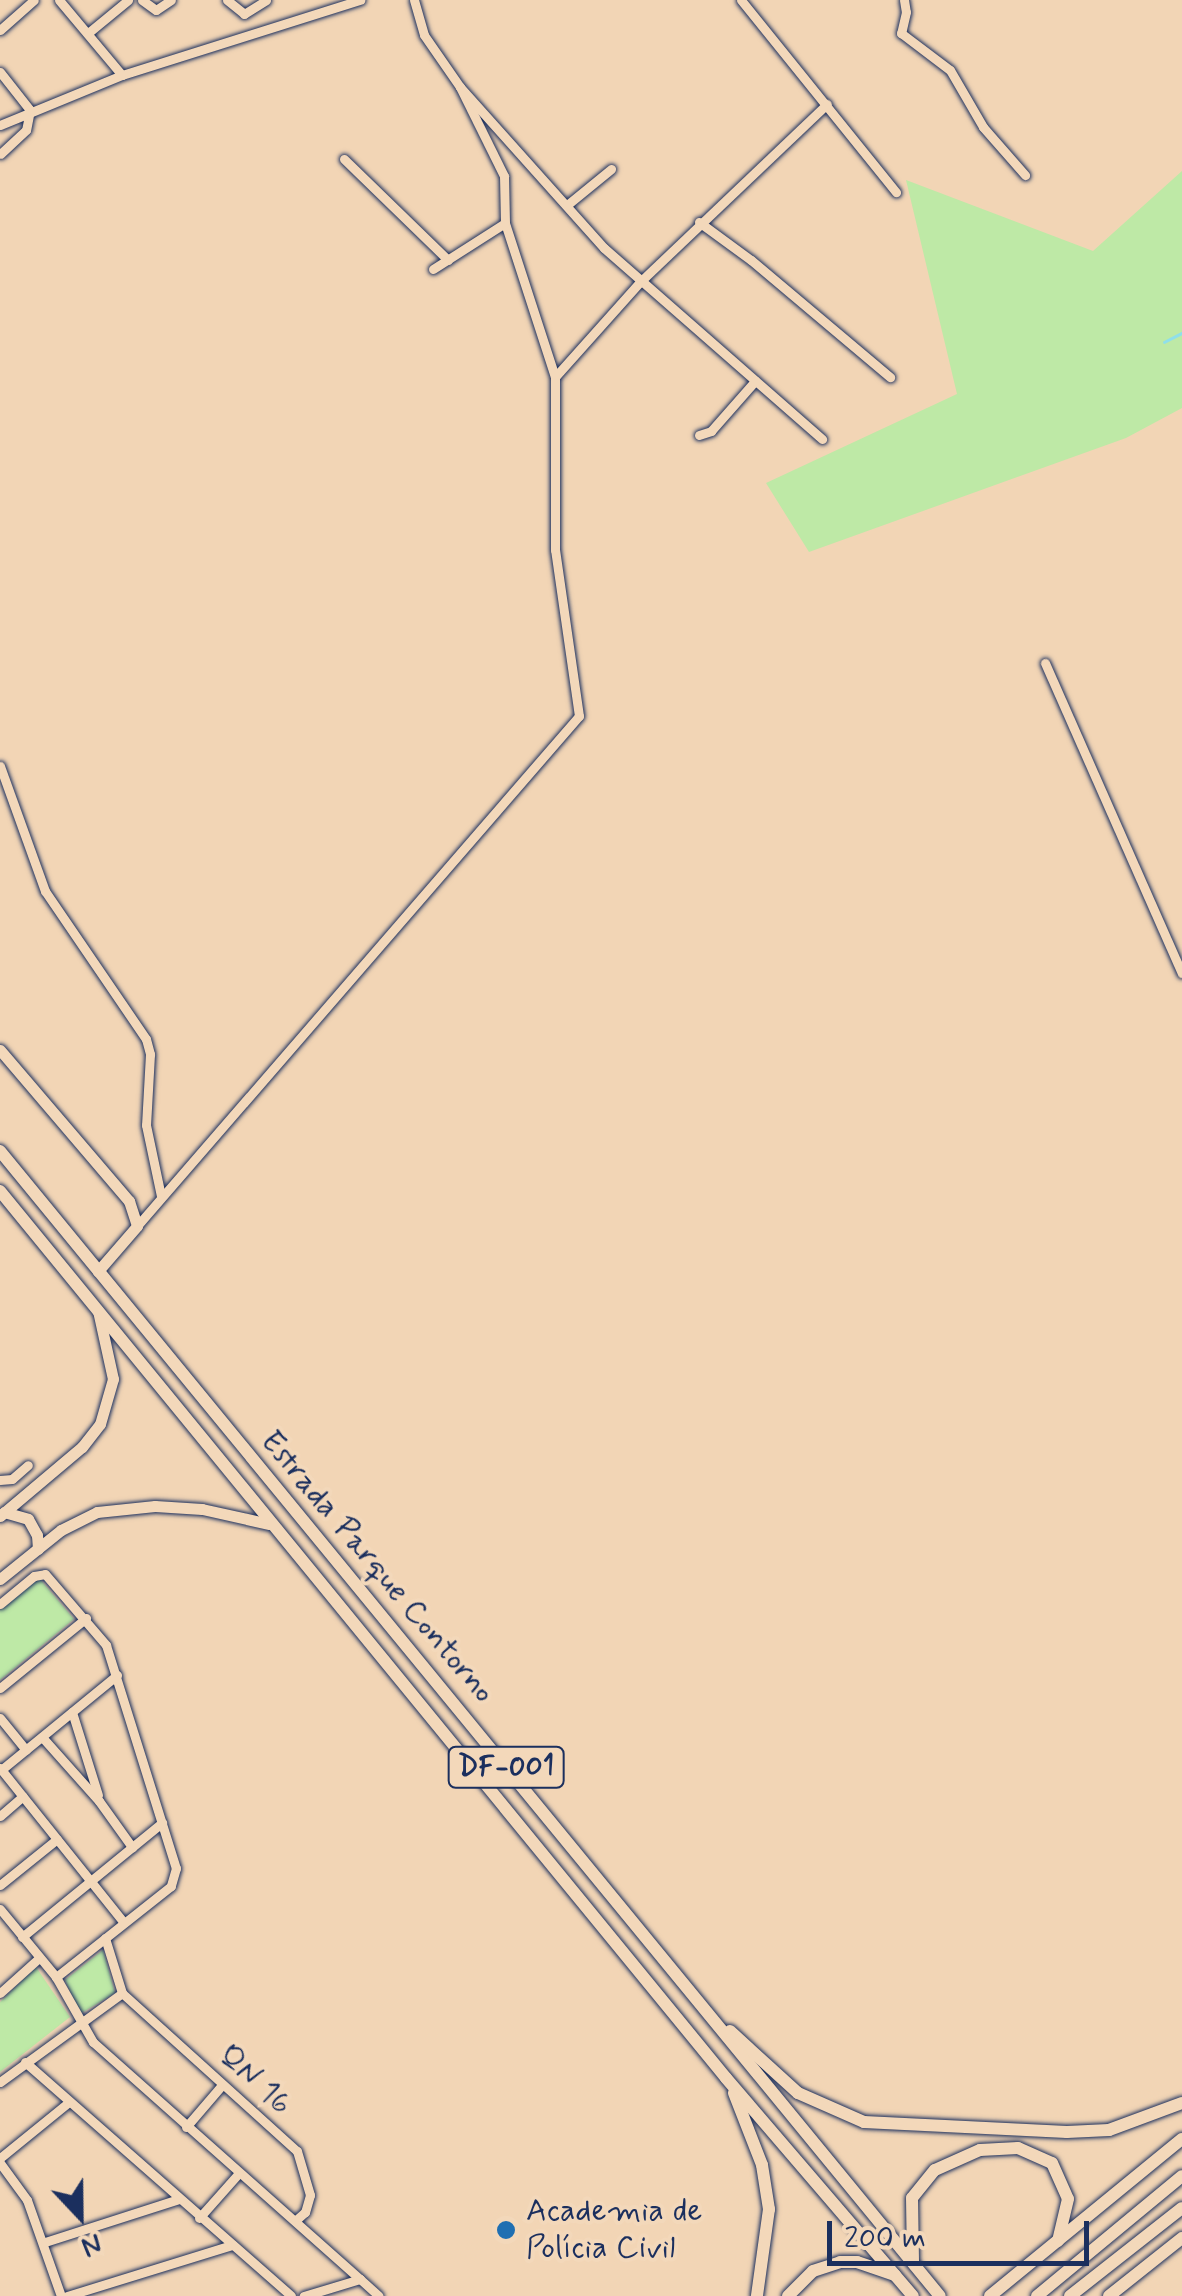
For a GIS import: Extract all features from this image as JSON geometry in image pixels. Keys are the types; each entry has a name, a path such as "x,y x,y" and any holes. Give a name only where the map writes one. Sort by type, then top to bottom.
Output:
{"highway":[{"name":"Estrada Parque Contorno","path":"0,1150 940,2296"},
{"name":"Estrada Parque Contorno","path":"0,1191 726,2078 914,2296"},
{"path":"296,1555 309,1550 317,1538"},
{"path":"681,1982 798,2094 864,2122 1067,2132 1109,2130 1182,2104"},
{"path":"726,2078 762,2165 769,2209 757,2296"},
{"path":"990,2296 1182,2139"},
{"path":"914,2264 912,2198 935,2170 980,2150 1018,2148 1052,2164 1068,2199 1058,2241"},
{"path":"1038,2296 1182,2176"},
{"path":"1070,2296 1182,2208"},
{"path":"1108,2296 1182,2238"},
{"path":"788,2296 813,2271 840,2262 857,2262 897,2276"}],"main road":[{"path":"0,1050 129,1201 136,1226 98,1271"},
{"path":"2,1513 82,1447 100,1424 113,1380 98,1312"},
{"path":"0,1579 78,1519 122,1508 202,1508 269,1524"},
{"path":"2,1513 28,1519 37,1535 38,1549"}],"street":[{"path":"0,29 34,0"},
{"path":"59,0 122,75"},
{"path":"88,32 128,0"},
{"path":"142,0 156,10 171,0"},
{"path":"227,0 244,14 266,0"},
{"path":"0,124 122,75 360,0"},
{"path":"414,0 424,36 460,87 567,205 640,282 822,438"},
{"path":"741,0 896,192"},
{"path":"904,0 906,12 901,33 950,70 982,127 1026,176"},
{"path":"0,72 30,110 26,130 0,154"},
{"path":"136,1226 578,716 555,550 555,377 505,224 504,176 460,87"},
{"path":"555,377 699,222 827,104"},
{"path":"344,158 448,260"},
{"path":"567,205 611,169"},
{"path":"699,222 752,260 890,377"},
{"path":"433,269 505,224"},
{"path":"700,435 711,431 754,381"},
{"path":"1045,663 1182,972"},
{"path":"0,766 45,890 146,1039 150,1054 146,1124 161,1196"},
{"path":"0,1480 12,1479 28,1465"},
{"path":"0,1604 34,1576 45,1574 106,1644 176,1868 175,1882 56,1977"},
{"path":"0,1688 86,1618"},
{"path":"117,1675 1,1769 124,1922"},
{"path":"72,1712 100,1800"},
{"path":"0,1718 26,1750"},
{"path":"42,1736 100,1800 132,1847"},
{"path":"0,1816 24,1796"},
{"path":"22,1937 162,1823"},
{"path":"0,1885 57,1839"},
{"path":"0,1909 56,1977 93,2042 379,2296"},
{"path":"0,2082 122,1993 105,1938"},
{"path":"0,1976 4,1989 39,1958"},
{"name":"QN 16","path":"122,1993 296,2151 310,2195 305,2212 295,2221"},
{"path":"26,2062 291,2296"},
{"path":"186,2126 222,2085"},
{"path":"69,2102 0,2160 27,2200 64,2296 232,2244"},
{"path":"200,2218 239,2173"},
{"path":"45,2242 179,2199"},
{"path":"304,2296 337,2292 360,2279"},
{"path":"116,2282 120,2296"}],"green space":[{"path":"1182,171 1182,408 1126,438 809,552 766,483 957,394 906,180 1093,251"},
{"path":"39,1578 74,1619 0,1680 0,1610"},
{"path":"103,1950 115,1993 80,2014 65,1980"},
{"path":"36,1967 70,2017 0,2072 0,2002"}],"waterway":[{"path":"1164,342 1182,333"}],"place":[{"name":"Academia de Polícia Civil","path":"506,2230"}]}
